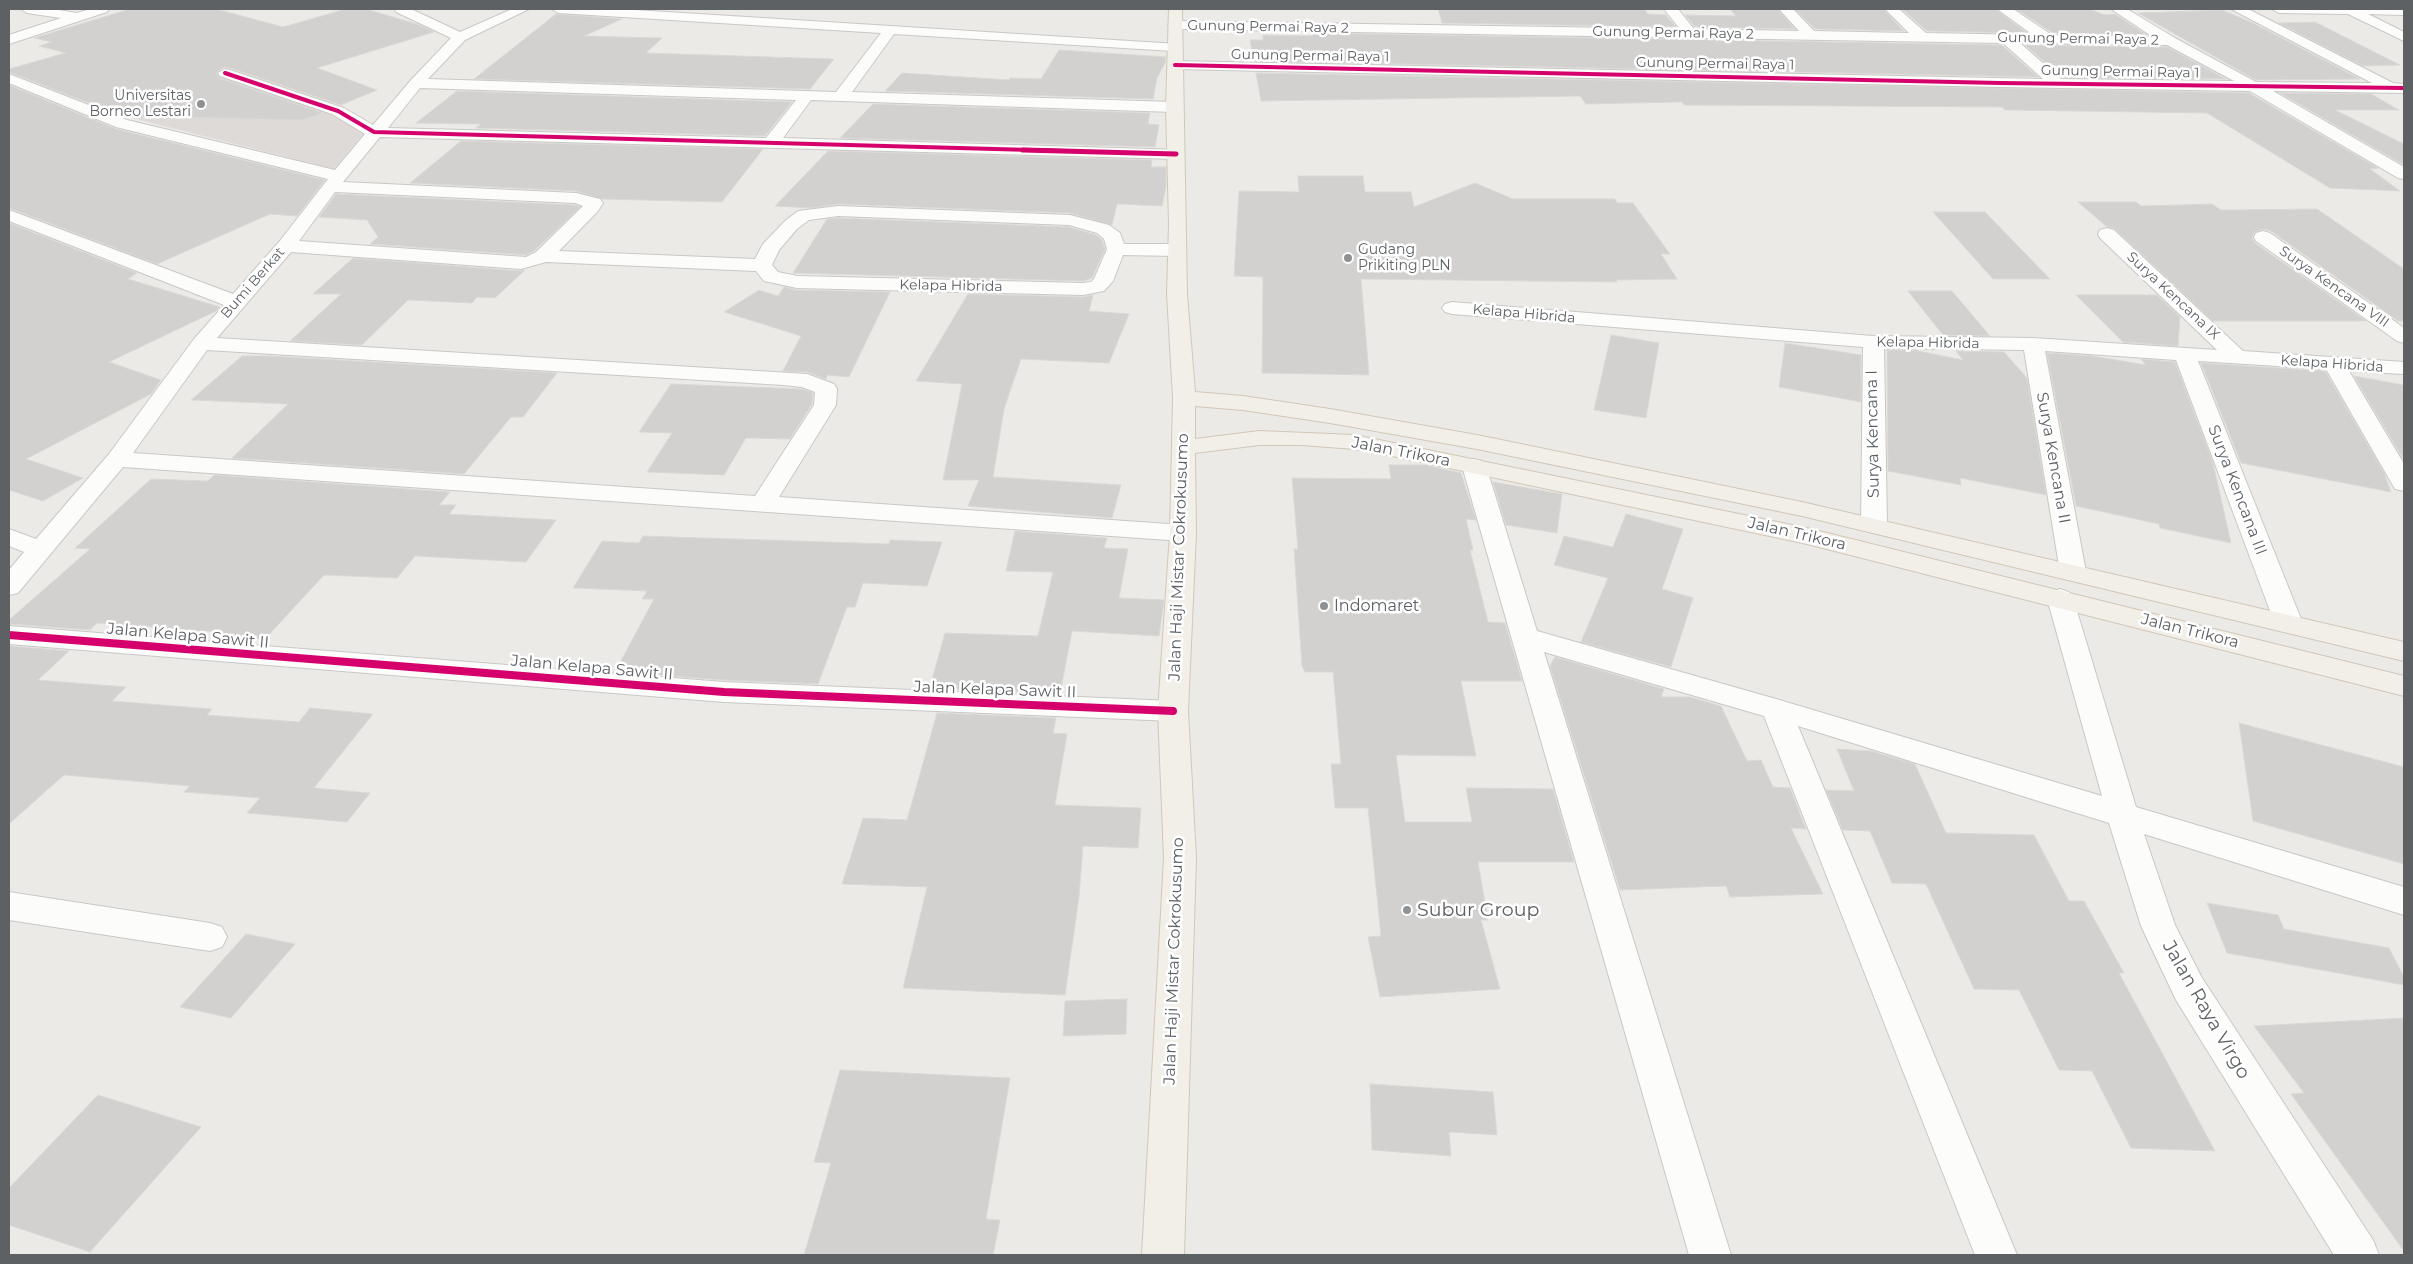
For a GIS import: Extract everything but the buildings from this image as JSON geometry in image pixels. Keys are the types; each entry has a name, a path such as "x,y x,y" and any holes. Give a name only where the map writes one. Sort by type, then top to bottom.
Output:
{"main road":[{"name":"Jalan Haji Mistar Cokrokusumo","path":"1163,1255 1180,858 1173,711 1183,533 1182,449 1184,398 1176,250 1175,37"},
{"name":"Jalan Trikora","path":"1184,398 1243,403 1477,442 1874,525 2066,585 2404,686"},
{"name":"Jalan Trikora","path":"1182,449 1210,443 1259,438 1301,438 1355,442 1808,536 2066,585 2289,624 2404,652"}],"street":[{"path":"28,9 78,17"},
{"path":"9,40 102,9"},
{"path":"402,9 460,37"},
{"name":"Bumi Berkat","path":"9,587 117,458 202,343 235,302 286,246 334,182 416,83 460,37 522,9"},
{"path":"558,9 891,29 1175,37"},
{"path":"1671,9 1690,33"},
{"path":"1786,9 1810,35"},
{"path":"1892,9 1921,36"},
{"path":"2004,9 2046,38"},
{"path":"2118,9 2170,41 2255,87 2404,174"},
{"path":"2238,9 2401,90"},
{"path":"2279,9 2404,10"},
{"path":"2345,9 2404,37"},
{"path":"1557,18 1566,32"},
{"path":"1229,66 1234,26"},
{"name":"Gunung Permai Raya 2","path":"1175,37 1234,26 2170,41"},
{"path":"841,96 891,29"},
{"path":"1652,34 1670,75"},
{"name":"Gunung Permai Raya 1","path":"1175,37 1229,66 2401,90"},
{"path":"2005,37 2057,84"},
{"path":"225,73 288,92 338,111 374,132 1176,154"},
{"path":"9,78 122,124 334,182 576,198 589,200 594,203 543,256 530,262 521,263 286,246"},
{"path":"416,83 1174,108"},
{"path":"771,143 807,95"},
{"path":"766,256 791,224 804,215 838,211 1070,220 1103,229 1113,238 1116,249 1176,250"},
{"path":"9,215 235,302"},
{"name":"Surya Kencana IX","path":"2107,234 2238,358"},
{"name":"Surya Kencana VIII","path":"2263,237 2404,337"},
{"path":"561,238 581,239"},
{"path":"650,242 766,256"},
{"name":"Kelapa Hibrida","path":"766,256 771,277 797,282 1083,289 1097,286 1103,281 1116,249"},
{"path":"543,256 766,256"},
{"name":"Kelapa Hibrida","path":"1452,308 1873,342 2033,344 2404,368"},
{"name":"Surya Kencana I","path":"1873,342 1874,525"},
{"path":"202,343 783,378 807,381 826,389 825,406 763,503"},
{"name":"Surya Kencana II","path":"2033,344 2066,585"},
{"name":"Surya Kencana III","path":"2185,355 2289,624"},
{"path":"2334,364 2404,484"},
{"path":"117,458 1183,533"},
{"path":"1474,466 1710,1255"},
{"path":"9,537 41,550"},
{"name":"Jalan Raya Virgo","path":"2066,585 2124,816 2158,926 2189,989 2358,1255"},
{"name":"Jalan Kelapa Sawit II","path":"9,635 724,692 1173,711"},
{"path":"1524,637 1776,709 2404,901"},
{"path":"1776,709 1996,1255"},
{"path":"9,906 210,937"}],"shaded area":[{"name":"Universitas Borneo Lestari","path":"113,37 330,114 364,133 334,169 136,119 12,69"}],"cycle path":[{"path":"1175,65 2000,83 2404,88"},
{"path":"225,73 338,111 374,132 1176,154"},
{"path":"9,635 724,692 1173,711"}],"place":[{"name":"Universitas Borneo Lestari","path":"201,104"},
{"name":"Gudang Prikiting PLN","path":"1348,258"},
{"name":"Indomaret","path":"1324,606"},
{"name":"Subur Group","path":"1407,910"}]}
